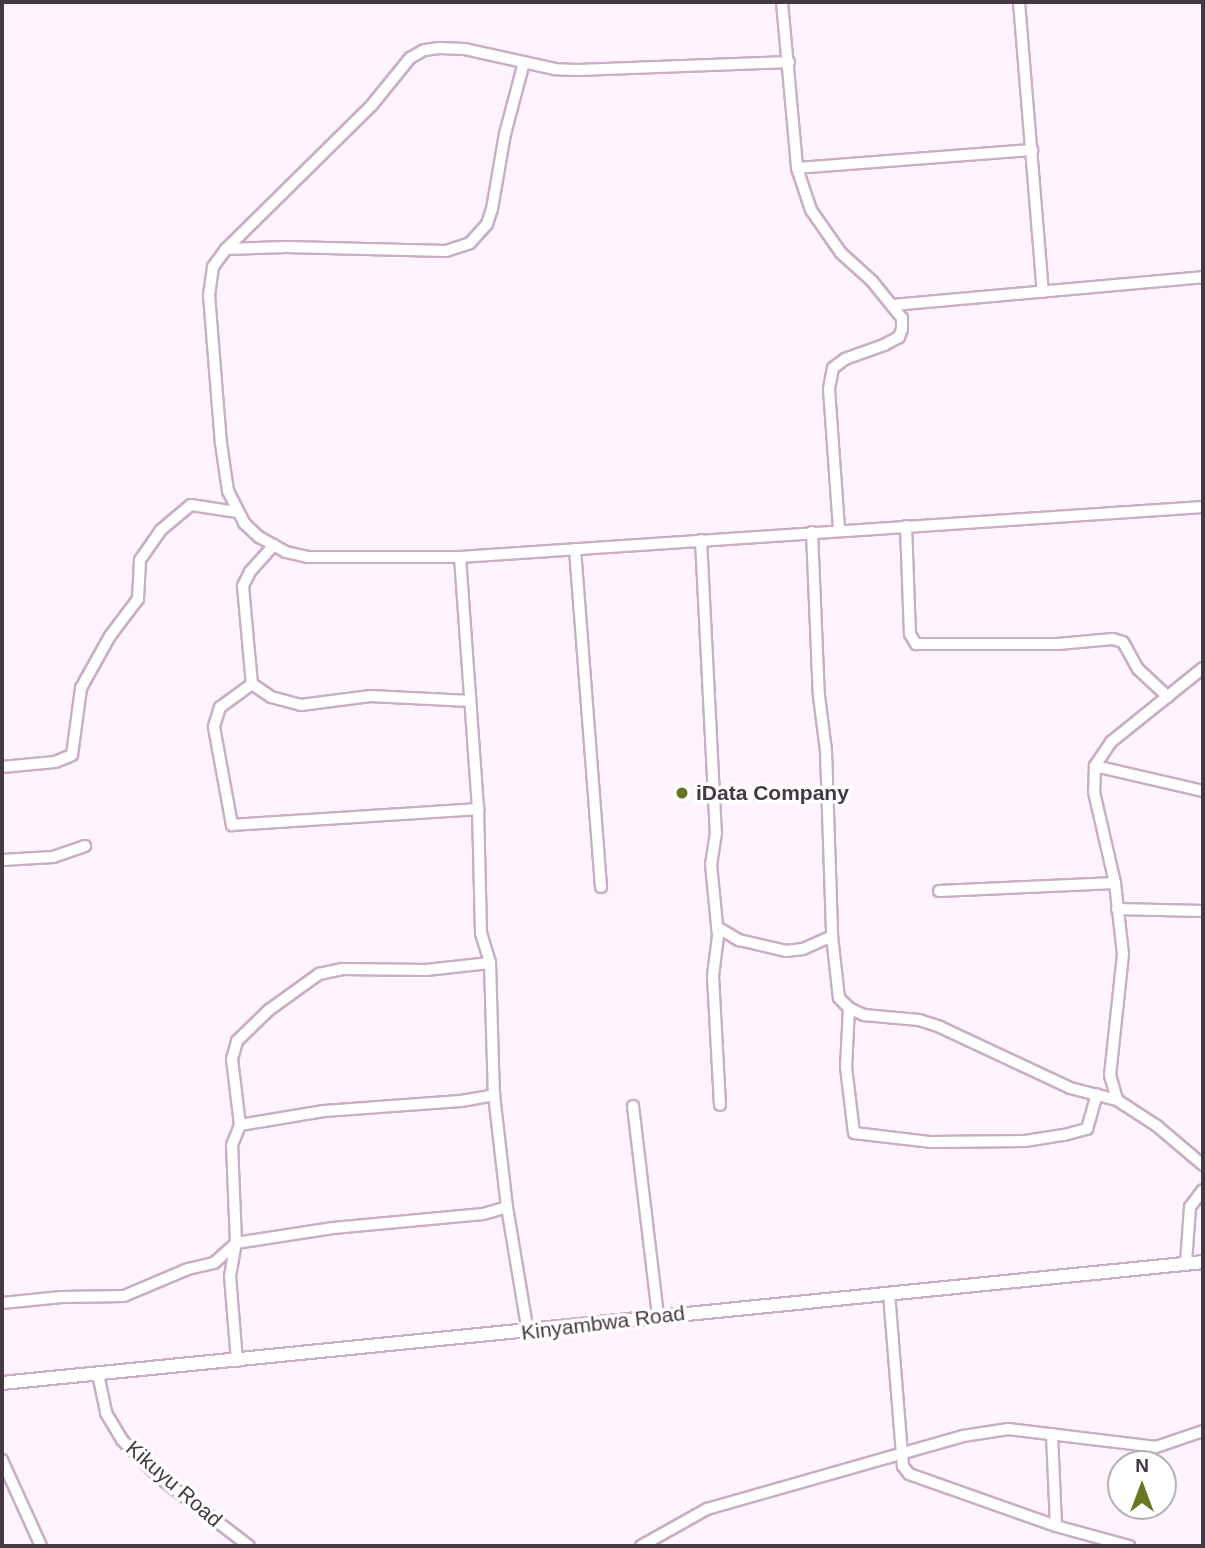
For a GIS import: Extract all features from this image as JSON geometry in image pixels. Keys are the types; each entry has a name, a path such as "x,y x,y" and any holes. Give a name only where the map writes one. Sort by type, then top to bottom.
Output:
{"street":[{"path":"782,2 797,168 811,210 841,253 892,305 901,318 899,337 845,359 833,368 830,380 839,530"},
{"path":"1019,2 1043,292"},
{"path":"789,62 578,70 524,62 489,53 439,48 424,50 410,58 372,105 226,249 213,267 209,295 220,443 228,491 237,512 259,537 286,552 307,557 460,556 1203,507"},
{"path":"226,249 286,247 446,251 470,243 487,224 492,209 505,134 524,62"},
{"path":"797,168 1032,150"},
{"path":"892,305 1203,277"},
{"path":"2,767 55,762 72,755 81,688 110,636 138,599 140,560 161,530 191,505 237,512"},
{"path":"906,526 910,634 916,644 1058,644 1114,639 1123,642 1138,669 1168,697"},
{"path":"812,532 819,696 826,751 832,936 839,998 849,1008 864,1014 930,1024 1070,1088 1117,1100 1157,1126 1203,1165"},
{"path":"701,540 716,834 712,864 717,927 713,976 720,1105"},
{"path":"252,684 243,586 250,572 274,545"},
{"path":"575,549 601,887"},
{"path":"460,556 478,809 481,933 489,963 494,1095 507,1208 528,1332"},
{"path":"1117,1100 1110,1074 1123,954 1115,883 1094,792 1095,766 1111,742 1203,668"},
{"path":"252,684 271,697 301,705 370,696 470,701"},
{"path":"252,684 220,707 214,727 232,825 478,809"},
{"path":"1095,766 1203,791"},
{"path":"2,860 53,857 85,846"},
{"path":"939,891 1115,883"},
{"path":"1117,909 1203,911"},
{"path":"717,927 739,940 786,951 803,949 832,936"},
{"path":"237,1361 230,1276 236,1243 232,1145 240,1125 232,1059 237,1041 269,1010 318,974 342,969 436,969 489,963"},
{"path":"849,1008 846,1068 854,1133 931,1142 1025,1141 1064,1135 1087,1129 1097,1094"},
{"path":"240,1125 324,1111 461,1101 494,1095"},
{"path":"633,1106 658,1316"},
{"path":"1186,1263 1190,1207 1203,1190"},
{"path":"2,1303 133,1294 188,1269 214,1263 236,1243 333,1228 483,1214 507,1208"},
{"name":"Kinyambwa Road","path":"2,1383 1203,1262"},
{"path":"889,1293 903,1466 909,1474 1056,1526 1129,1546"},
{"name":"Kikuyu Road","path":"98,1374 106,1413 122,1440 159,1477 249,1546"},
{"path":"641,1546 648,1539 707,1509 963,1436 1008,1429 1156,1447 1203,1431"},
{"path":"1052,1434 1056,1526"},
{"path":"2,1460 41,1546"}],"place":[{"name":"iData Company","path":"682,793"}]}
